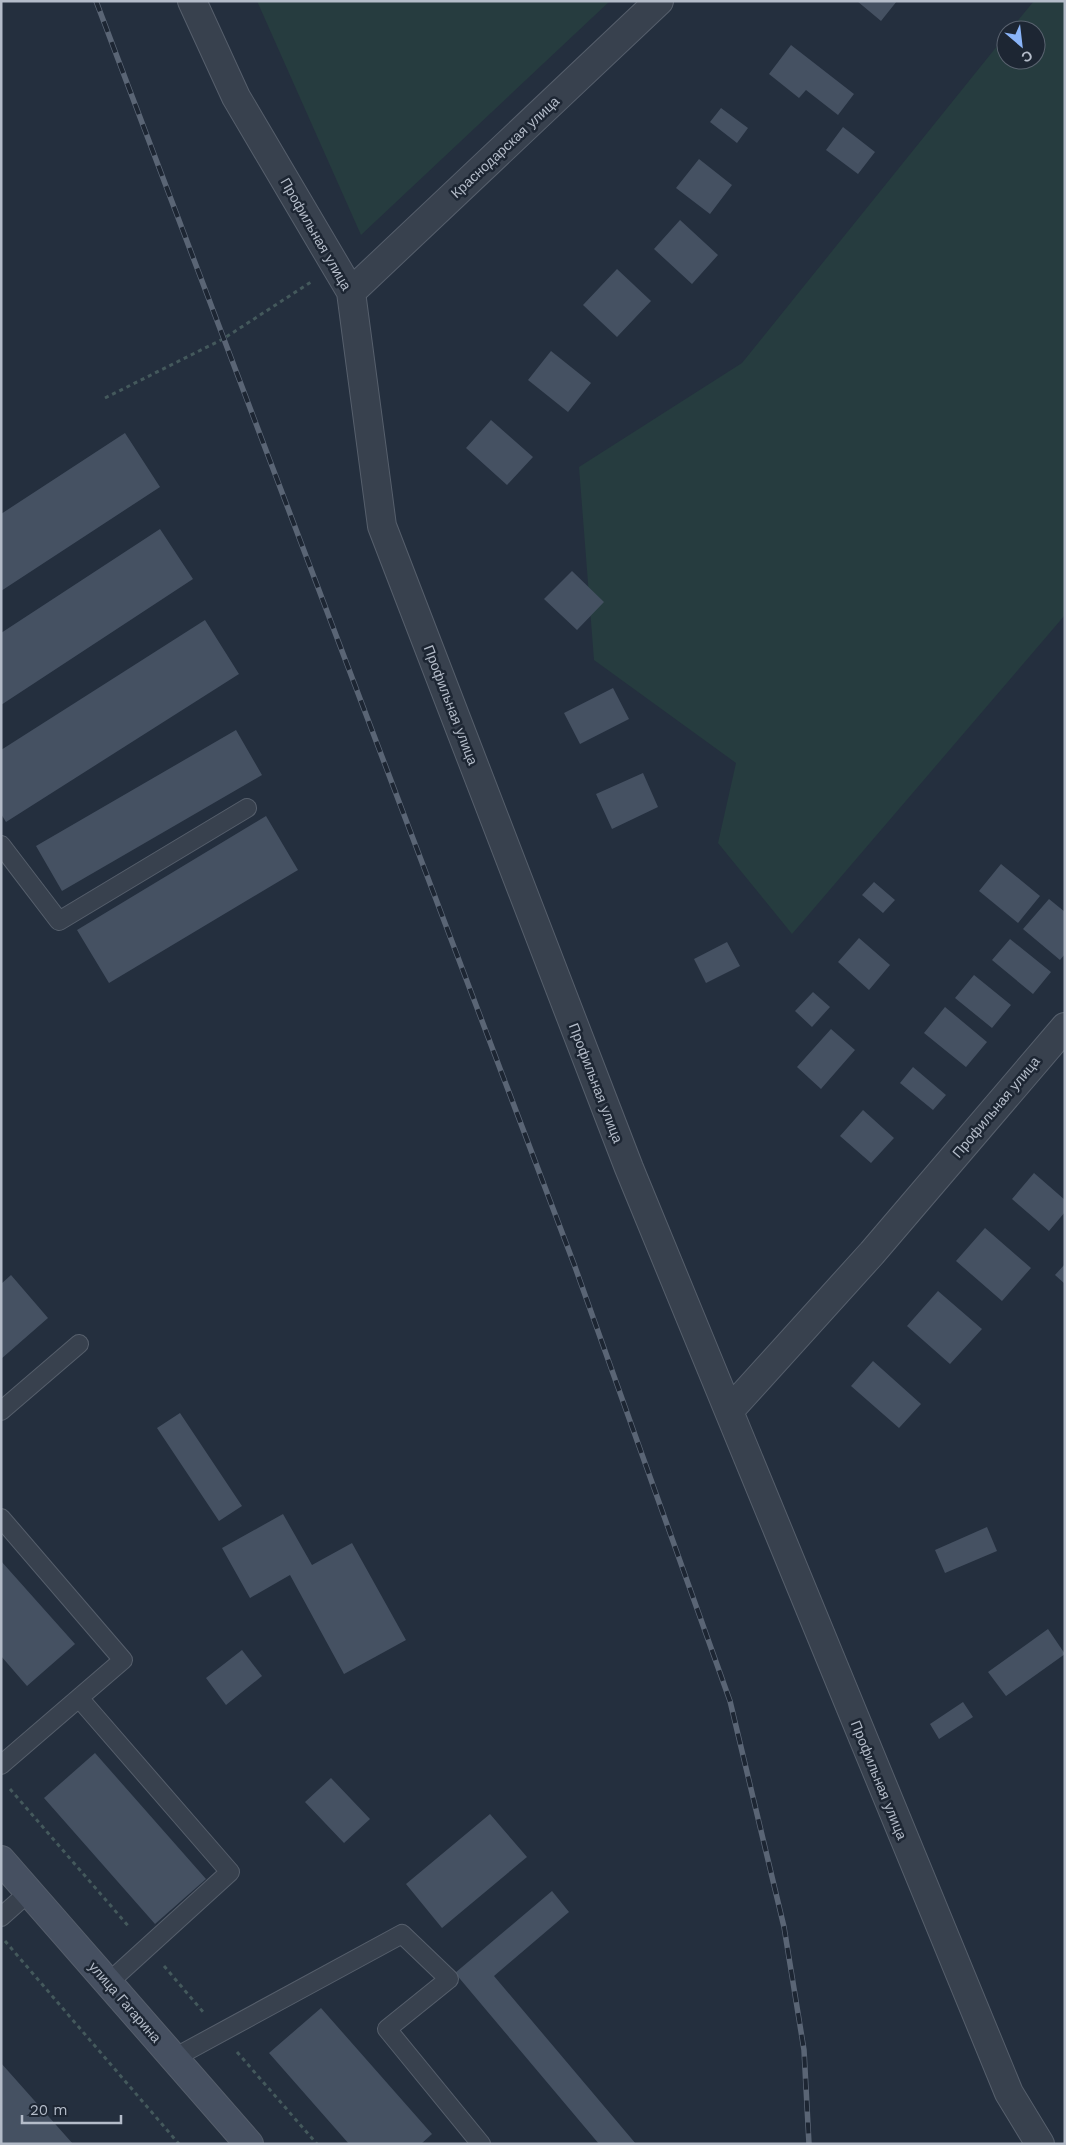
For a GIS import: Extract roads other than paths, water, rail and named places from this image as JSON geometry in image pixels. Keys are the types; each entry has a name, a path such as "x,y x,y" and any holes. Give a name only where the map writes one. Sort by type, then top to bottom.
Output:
{"main road":[{"name":"улица Гагарина","path":"1,1860 249,2144"}],"street":[{"name":"Профильная улица","path":"192,1 236,97 351,292 382,526 629,1168 1009,2093 1040,2144"},
{"name":"Краснодарская улица","path":"351,292 659,1"},
{"name":"Профильная улица","path":"729,1411 872,1254 1065,1027"}],"lane":[{"path":"1,845 59,921 247,808"},
{"path":"1,1411 79,1344"},
{"path":"1,1518 123,1660 1,1765"},
{"path":"79,1698 230,1872 108,1983"},
{"path":"1,1917 28,1892"},
{"path":"174,2058 402,1934 449,1979 388,2029 481,2144"}],"railway":[{"path":"96,1 574,1264 730,1701 784,1927 804,2050 809,2144"}]}
